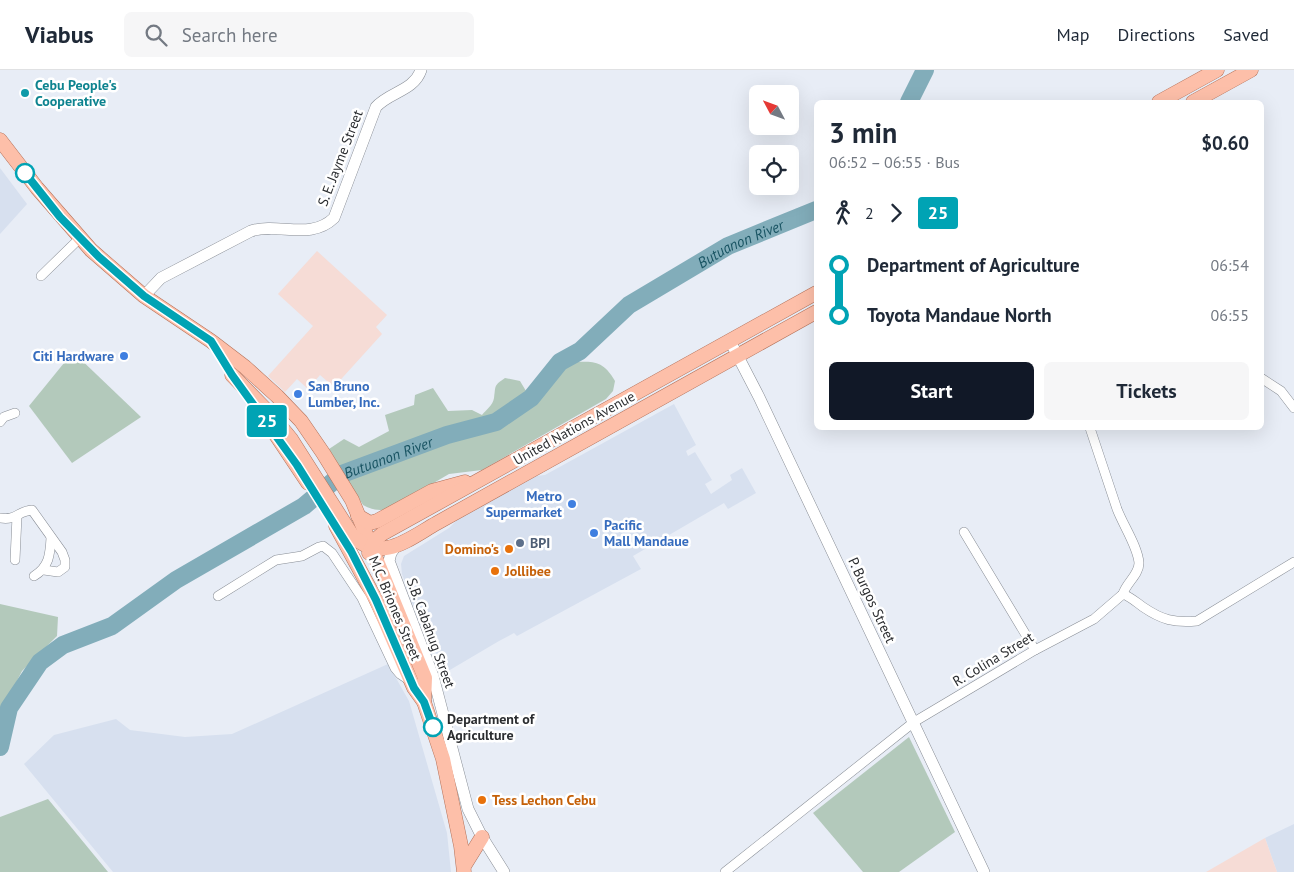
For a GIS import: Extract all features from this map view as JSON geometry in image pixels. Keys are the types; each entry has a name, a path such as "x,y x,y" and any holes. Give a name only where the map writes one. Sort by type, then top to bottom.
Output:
{"main road":[{"path":"1164,100 1218,70"},
{"path":"1197,100 1251,70"},
{"path":"0,140 37,188 80,238 144,296 211,341 232,375 272,416 291,439 301,462 332,512 369,585"},
{"name":"United Nations Avenue","path":"370,548 382,534 814,295"},
{"name":"United Nations Avenue","path":"397,545 814,313"},
{"name":"M.C. Briones Street","path":"211,341 246,368 285,404 323,452 352,500 370,548 425,678 424,702"},
{"path":"358,516 370,523 377,521 432,491 487,476"},
{"path":"332,512 359,542 370,548 381,550 397,545"},
{"path":"369,585 367,562 370,548"},
{"name":"M.C. Briones Street","path":"369,585 411,682 424,702 443,759 464,869"},
{"path":"464,869 482,837"}],"street":[{"name":"S. E. Jayme Street","path":"144,296 160,278 251,231 266,228 315,229 326,225 334,218 376,107 382,101 414,82 421,70"},
{"path":"42,276 80,238"},
{"name":"P. Burgos Street","path":"730,341 914,722 984,872"},
{"path":"1264,380 1281,391 1294,408"},
{"path":"0,422 15,413"},
{"path":"1091,430 1139,564 1124,594 1134,599 1143,607 1162,618 1178,623 1196,621 1294,562"},
{"path":"0,518 9,520 25,511 32,510 62,552 65,560 65,567 58,572 44,570"},
{"path":"15,560 17,516"},
{"path":"964,532 1034,650"},
{"path":"34,576 44,570 50,554 52,538"},
{"name":"S.B. Cabahug Street","path":"397,545 391,553 390,564 433,676 468,809 482,837 504,872"},
{"path":"218,596 276,560 302,556 323,546 332,553 362,598 395,668 411,682"},
{"name":"R. Colina Street","path":"725,872 914,722 1034,650 1094,619 1124,594"}],"shaded area":[{"path":"0,168 27,204 0,234"},
{"path":"317,251 387,315 376,327 382,334 334,387 320,375 308,389 297,379 285,392 268,376 313,326 278,294"},
{"name":"Pacific Mall Mandaue","path":"674,404 696,445 686,451 688,456 695,452 712,480 705,484 711,494 732,480 730,475 742,468 756,493 728,509 724,503 633,556 641,569 517,636 514,633 438,677 402,574 401,564 404,556 449,528 459,518 527,477 545,475"},
{"path":"388,664 409,701 447,833 451,872 113,872 24,764 54,735 116,719 130,730 185,737 232,734"},
{"path":"1294,824 1294,872 1277,872 1265,838"},
{"path":"1265,838 1277,872 1206,872"}],"green space":[{"path":"73,352 141,417 72,463 29,406"},
{"path":"570,362 591,362 601,365 615,381 613,391 606,399 482,470 449,474 389,509 376,510 363,505 329,449 344,439 359,447 389,431 385,415 414,405 415,395 433,388 448,411 472,410 482,415 492,403 497,385 505,378 520,381 526,391 534,392"},
{"path":"0,604 58,617 57,636 22,671 3,708 0,725"},
{"path":"909,737 955,832 899,872 863,872 813,813"},
{"path":"48,799 108,872 0,872 0,817"}],"waterway":[{"name":"Butuanon River","path":"910,100 925,70"},
{"name":"Butuanon River","path":"0,747 9,708 40,662 63,645 112,626 176,580 304,506 342,474 447,435 496,422 531,398 560,362 580,351 629,305 728,246 814,211"}],"bus line":[{"name":"25","path":"25,173 60,217 91,250 144,296 211,341 232,375 297,465 351,551 376,600 414,688 424,702 433,727"}],"place":[{"name":"Cebu People's Cooperative","path":"25,93"},
{"name":"Citi Hardware","path":"124,356"},
{"name":"San Bruno Lumber, Inc.","path":"298,394"},
{"name":"Metro Supermarket","path":"572,504"},
{"name":"Pacific Mall Mandaue","path":"594,533"},
{"name":"BPI","path":"520,543"},
{"name":"Domino's","path":"509,549"},
{"name":"Jollibee","path":"495,571"},
{"name":"Department of Agriculture","path":"433,727"},
{"name":"Tess Lechon Cebu","path":"482,800"}]}
